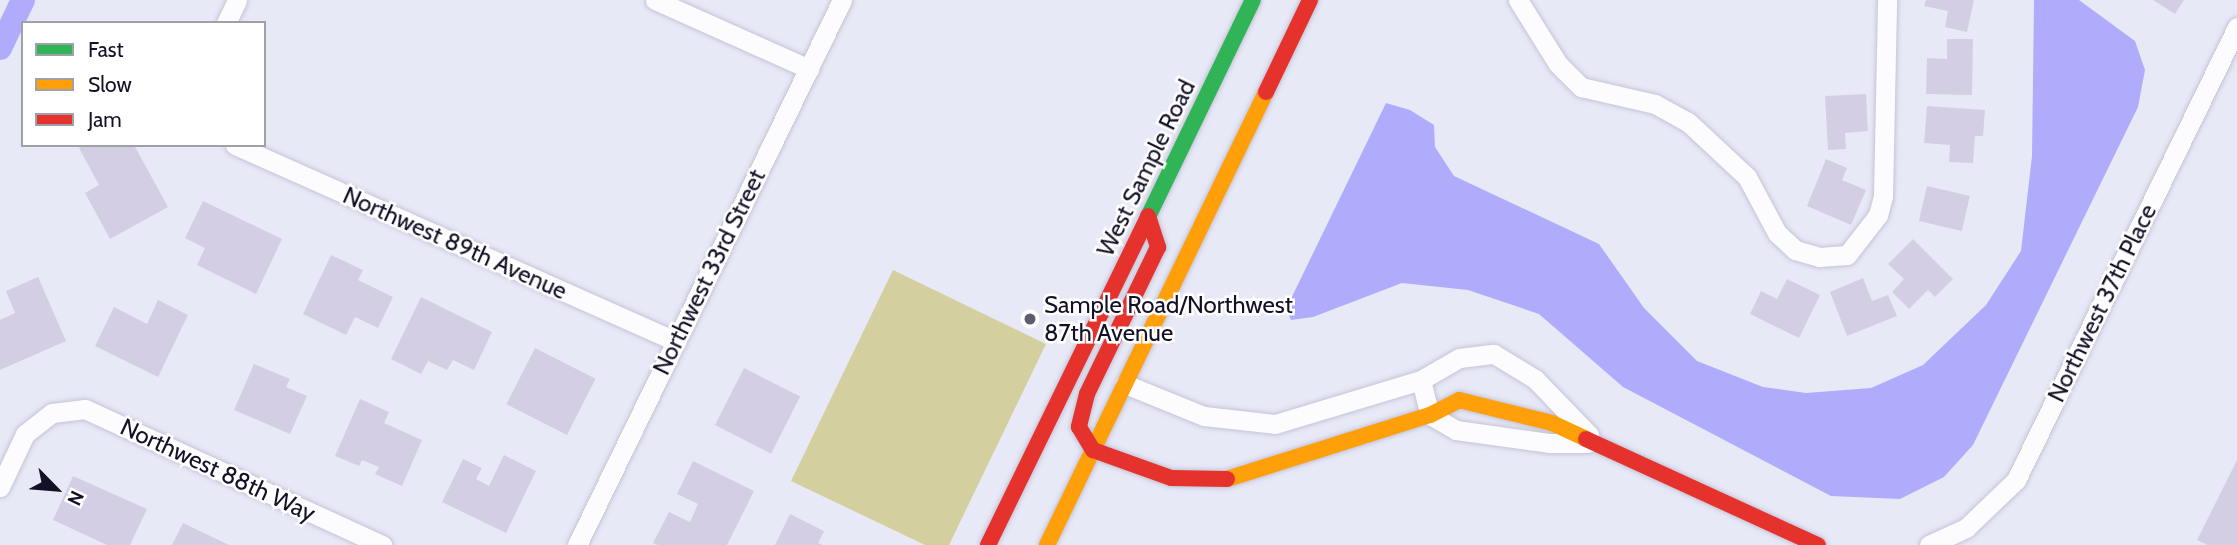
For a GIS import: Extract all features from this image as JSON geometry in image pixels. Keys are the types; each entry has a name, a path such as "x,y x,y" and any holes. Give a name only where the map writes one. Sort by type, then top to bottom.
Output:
{"main road":[{"name":"West Sample Road","path":"988,545 1253,0"},
{"path":"1047,545 1310,0"},
{"path":"1148,216 1158,247 1087,394 1079,427 1093,450 1171,478 1220,481 1430,415 1460,401 1552,422 1818,545"}],"street":[{"path":"227,21 237,0"},
{"path":"655,0 809,69"},
{"name":"Northwest 33rd Street","path":"578,545 842,0"},
{"path":"1518,0 1558,64 1581,87 1655,104 1688,122 1747,177 1777,233 1795,250 1819,257 1847,255 1878,215 1883,196 1887,0"},
{"name":"Northwest 37th Place","path":"1929,545 1966,528 2017,480 2237,27"},
{"name":"Northwest 89th Avenue","path":"240,147 676,341"},
{"path":"1125,383 1204,416 1251,425 1306,418 1421,380 1459,358 1494,354 1535,380 1597,443"},
{"path":"1421,380 1430,415 1456,430 1550,443 1597,443"},
{"name":"Northwest 88th Way","path":"0,487 25,434 52,413 85,409 382,545"}],"shaded area":[{"path":"2034,0 2079,0 2135,41 2145,70 2138,107 1973,445 1944,477 1900,499 1831,496 1623,387 1539,314 1468,290 1402,283 1313,317 1291,320 1286,309 1386,103 1410,110 1434,125 1435,147 1454,176 1599,244 1644,308 1697,361 1763,387 1806,393 1871,388 1923,365 1986,305 2021,251 2032,156"},
{"path":"893,270 1046,344 949,545 925,545 791,481"}],"building":[{"path":"1926,0 1974,0 1967,32 1945,27 1948,11 1924,6"},
{"path":"2153,0 2184,0 2175,14"},
{"path":"1947,39 1973,39 1972,95 1926,94 1927,58 1947,59"},
{"path":"1866,94 1868,131 1845,133 1846,149 1828,150 1825,96"},
{"path":"1927,106 1985,110 1983,136 1975,136 1973,163 1949,162 1950,145 1924,143"},
{"path":"135,147 168,207 110,239 85,193 99,185 79,148"},
{"path":"1826,159 1847,168 1842,180 1866,190 1851,225 1807,206"},
{"path":"1927,186 1970,196 1962,231 1919,221"},
{"path":"203,201 282,239 256,294 197,265 205,248 185,238"},
{"path":"1913,239 1953,279 1935,297 1928,290 1909,309 1892,292 1904,279 1888,264"},
{"path":"331,255 363,270 358,280 393,297 378,328 355,317 346,335 303,314"},
{"path":"38,277 66,341 0,370 0,320 15,313 6,291"},
{"path":"1863,278 1872,301 1888,295 1897,316 1847,336 1830,292"},
{"path":"1787,279 1820,295 1799,338 1750,314 1761,291 1777,299"},
{"path":"421,297 492,332 474,370 453,360 447,370 428,361 421,374 391,359"},
{"path":"158,300 188,315 158,377 95,346 114,307 147,324"},
{"path":"535,348 596,379 567,435 506,404"},
{"path":"254,364 290,379 286,387 307,396 290,434 234,410"},
{"path":"744,368 800,397 771,454 715,425"},
{"path":"360,399 389,412 384,423 422,440 402,486 375,474 379,467 362,460 359,466 335,456"},
{"path":"504,455 536,471 506,533 442,502 463,459 482,468 476,479 489,486"},
{"path":"2237,460 2237,545 2208,545 2197,540"},
{"path":"693,461 754,491 727,545 653,543 669,512 690,522 698,504 677,494"},
{"path":"73,476 147,509 130,545 107,545 53,520"},
{"path":"790,514 824,531 818,543 823,545 775,545"},
{"path":"183,523 229,545 172,545"}],"waterway":[{"path":"0,48 23,0"}],"traffic: fast":[{"path":"1147,219 1253,0"}],"traffic: slow":[{"path":"1047,545 1266,92"},
{"path":"1227,479 1430,415 1459,400 1552,423 1586,439"}],"traffic: jam":[{"path":"1266,92 1310,0"},
{"path":"1148,216 1158,247 1087,394 1079,427 1093,450 1171,478 1227,479"},
{"path":"988,545 1147,219"},
{"path":"1586,439 1818,545"}],"place":[{"name":"Sample Road/Northwest 87th Avenue","path":"1030,319"}]}
